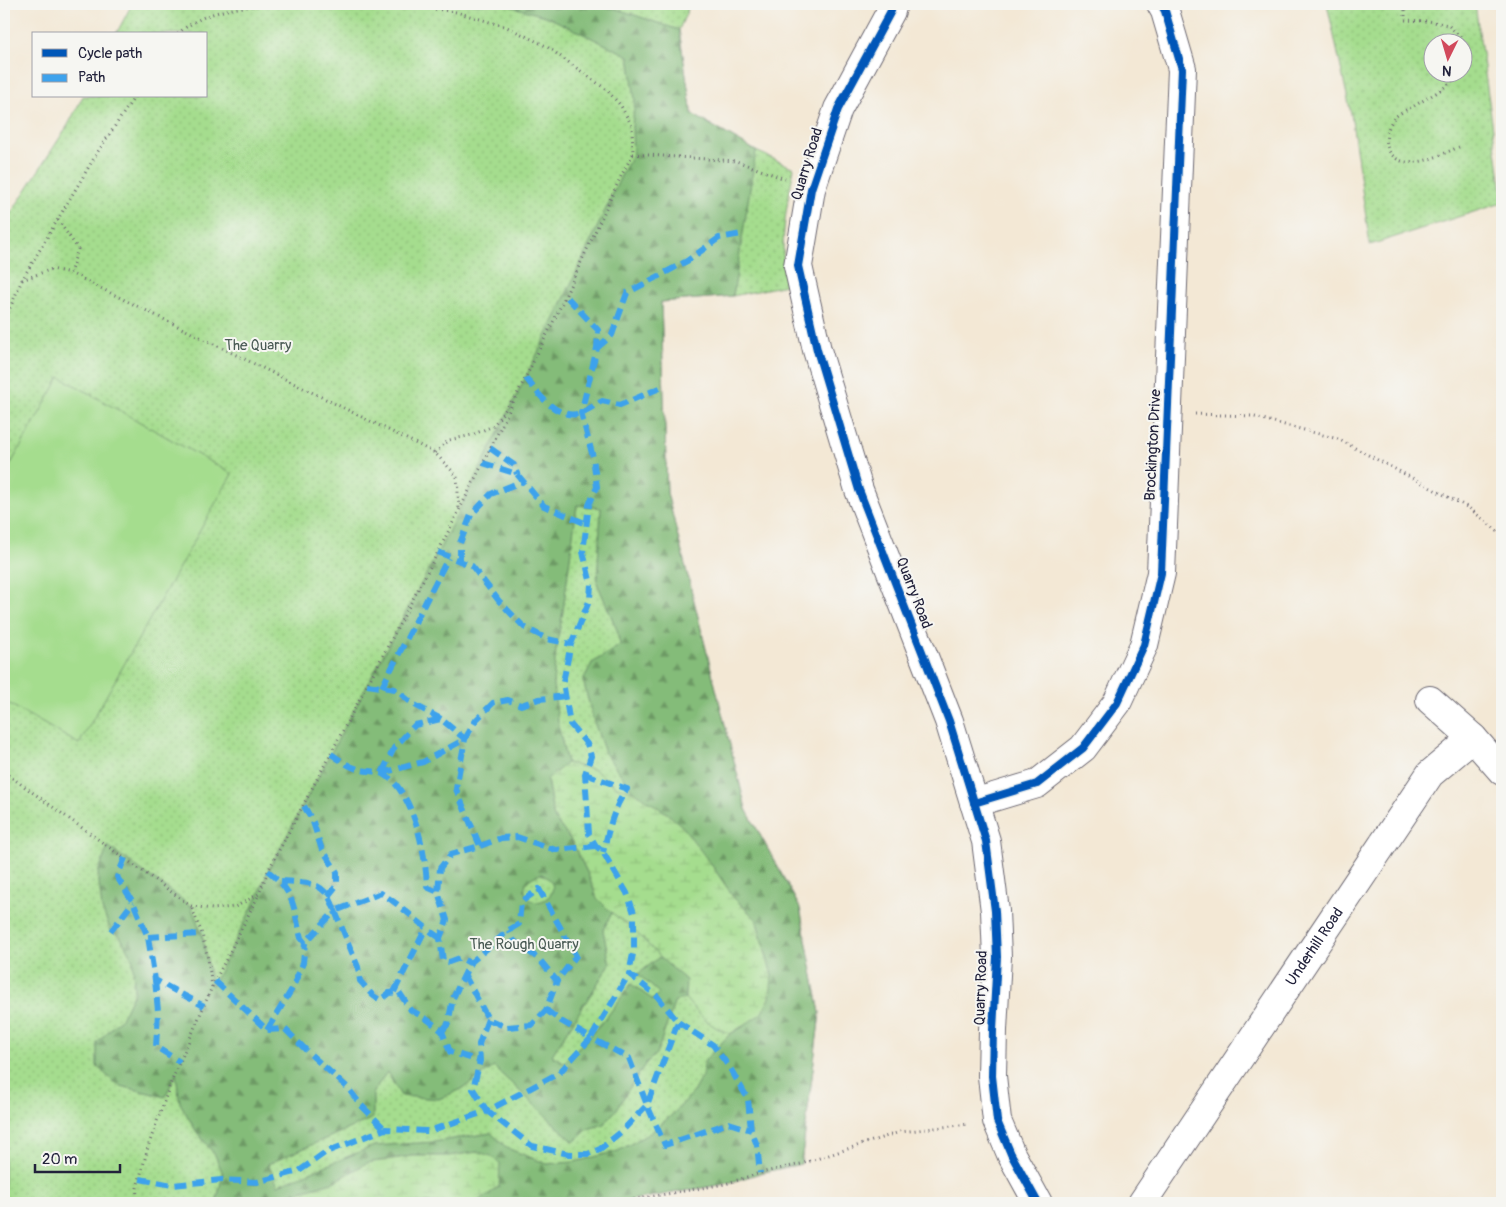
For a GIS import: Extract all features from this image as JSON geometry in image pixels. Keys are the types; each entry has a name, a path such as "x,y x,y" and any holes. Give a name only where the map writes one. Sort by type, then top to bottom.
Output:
{"street":[{"name":"Quarry Road","path":"893,4 838,109 811,189 798,266 817,350 859,490 949,721 986,842 997,957 992,1076 997,1121 1011,1154 1038,1203"},
{"name":"Brockington Drive","path":"974,803 1037,784 1083,748 1118,703 1144,645 1161,573 1182,69 1165,11 1160,4"},
{"path":"1430,700 1473,738 1502,771"},
{"name":"Underhill Road","path":"1142,1203 1430,774 1473,738"}],"path":[{"path":"181,32 202,17 238,8 314,4"},
{"path":"136,1203 137,1188 152,1135 170,1085 212,987 259,894 268,871 458,511 633,154 632,126 621,106 608,90 546,46 507,26 456,12 400,4"},
{"path":"1424,4 1405,10 1405,20 1429,21 1448,25 1456,32"},
{"path":"1450,82 1396,117 1387,129 1386,144 1391,154 1398,160 1420,162 1459,146"},
{"path":"4,322 22,280 97,153 134,98"},
{"path":"633,154 736,161 811,189"},
{"path":"58,220 78,249 70,273"},
{"path":"22,280 52,269 70,273 435,453 457,476 458,511"},
{"path":"435,453 449,440 472,435 493,426 518,392"},
{"path":"1169,413 1251,416 1338,439 1468,508 1502,535"},
{"path":"4,772 191,906 212,909 235,907 259,894"},
{"path":"191,906 202,934 212,987"},
{"path":"614,1203 726,1184 760,1173 802,1164 900,1132 997,1121"}],"green space":[{"name":"The Quarry","path":"132,4 690,4 679,30 692,114 756,151 794,168 783,240 786,285 733,296 661,302 667,493 746,809 800,908 820,1013 801,1164 760,1173 725,1184 614,1203 4,1203 4,224 68,125 82,98 208,98 208,32 117,32"},
{"name":"The Rough Quarry","path":"503,4 602,4 679,30 692,114 756,151 733,296 661,302 667,493 746,809 800,908 820,1013 801,1164 760,1173 725,1184 614,1203 475,1203 499,1187 478,1152 449,1156 412,1156 367,1163 336,1181 298,1192 281,1203 216,1203 223,1174 215,1155 196,1131 180,1103 176,1074 165,1097 117,1085 97,1066 97,1043 122,1017 134,992 133,960 120,936 111,931 102,909 98,873 108,846 191,906 202,934 212,986 259,894 268,871 438,552 556,316 633,154 632,126 635,100 629,56 548,17","holes":["577,505 601,508 597,583 617,630 620,645 592,663 583,680 593,719 605,753 633,791 668,814 713,867 734,898 756,919 772,976 744,1026 730,1034 705,1060 702,1076 692,1094 673,1114 650,1133 618,1151 574,1162 547,1164 507,1148 491,1133 434,1142 374,1146 278,1185 268,1164 373,1118 373,1092 387,1072 401,1096 439,1099 462,1089 494,1067 574,1142 588,1129 604,1124 617,1109 646,1063 657,1053 675,1001 685,998 686,980 660,957 638,974 659,993 653,1000 631,984 606,1018 564,1063 552,1055 610,964 603,930 612,913 597,898 588,874 571,840 554,818 547,780 567,763 559,729 553,684 556,650","541,874 553,886 552,892 543,901 536,902 530,900 526,894 525,887 531,878"]},
{"path":"1327,4 1475,4 1502,203 1370,245 1351,114"},
{"path":"60,377 232,474 79,744 4,701 4,476"},
{"path":"567,763 595,770 616,787 633,791 668,814 683,827 734,898 756,919 772,976 770,998 761,1014 730,1034 710,1024 685,998 686,980 664,961 632,928 612,913 597,898 588,874 571,840 554,818 547,779"},
{"path":"478,1152 491,1156 500,1163 499,1187 475,1203 281,1203 298,1192 336,1181 367,1163 412,1156 449,1156"}],"marked path":[{"path":"597,348 612,335 627,293 687,261 719,238 742,234"},
{"path":"140,1179 172,1185 222,1180 257,1182 299,1171 326,1152 385,1129 429,1131 487,1111 532,1146 569,1154 588,1154 600,1149 622,1131 647,1105 678,1022 657,996 629,974 634,949 634,913 627,893 603,852 596,846 589,834 585,774 591,756 587,744 570,724 563,682 571,644 590,599 591,584 583,552 589,505 597,487 593,457 581,413 597,348 598,330 565,295"},
{"path":"526,378 549,404 564,413 573,414 581,413 602,401 620,405 660,388"},
{"path":"490,448 514,465 517,474"},
{"path":"483,463 517,474 544,506 587,524"},
{"path":"460,561 460,543 471,515 491,494 523,481"},
{"path":"438,552 472,566 499,601 524,627 547,639 571,644"},
{"path":"382,687 448,558"},
{"path":"367,685 395,689 413,704 441,719"},
{"path":"382,773 423,762 465,739 476,720 493,703 508,700 521,705 539,699 566,696"},
{"path":"382,773 394,748 415,725 441,719 465,739 456,789 480,846 451,854 440,868 438,892 447,920 440,938 443,961 449,962 460,958 470,963"},
{"path":"331,754 355,768 382,773 404,795 421,842 427,887 438,892"},
{"path":"585,774 627,789 615,811 603,852"},
{"path":"304,806 313,822 321,847 337,872 337,885 328,896"},
{"path":"480,846 501,838 517,837 556,850 596,846"},
{"path":"125,858 117,877 133,902 148,937 155,980 204,1006"},
{"path":"268,871 288,893 292,901 301,938 305,943 335,911 358,967 360,981 371,994 380,1000 389,993 399,992 411,1010 442,1031 450,1052 480,1061"},
{"path":"281,881 308,883 321,888 331,901 335,911 381,893 440,938"},
{"path":"442,1031 448,1024 453,998 470,963 509,930 519,924 521,902 539,889 576,956 557,981"},
{"path":"111,931 133,902"},
{"path":"394,992 426,928"},
{"path":"464,974 488,1019 506,1027 532,1025 546,1010 557,981 539,959 514,941 509,930"},
{"path":"148,937 202,934"},
{"path":"267,1030 292,989 303,963 305,943"},
{"path":"546,1010 591,1038 629,974"},
{"path":"155,980 158,1011 156,1047 180,1062"},
{"path":"215,981 267,1030 285,1029 347,1087 361,1105 385,1129"},
{"path":"488,1019 479,1044 480,1061 473,1089 487,1111 559,1073 591,1038 629,1058 665,1145 729,1123 751,1130"},
{"path":"678,1022 713,1045 730,1068 748,1099 751,1130 757,1145 760,1173"}],"cycle path":[{"path":"893,4 838,109 811,189 798,266 817,350 859,490 949,721 986,841 995,911 997,957 992,1076 997,1121 1011,1154 1038,1203"},
{"path":"974,803 1037,784 1083,748 1117,703 1144,645 1161,573 1182,69 1165,11 1161,4"}]}
